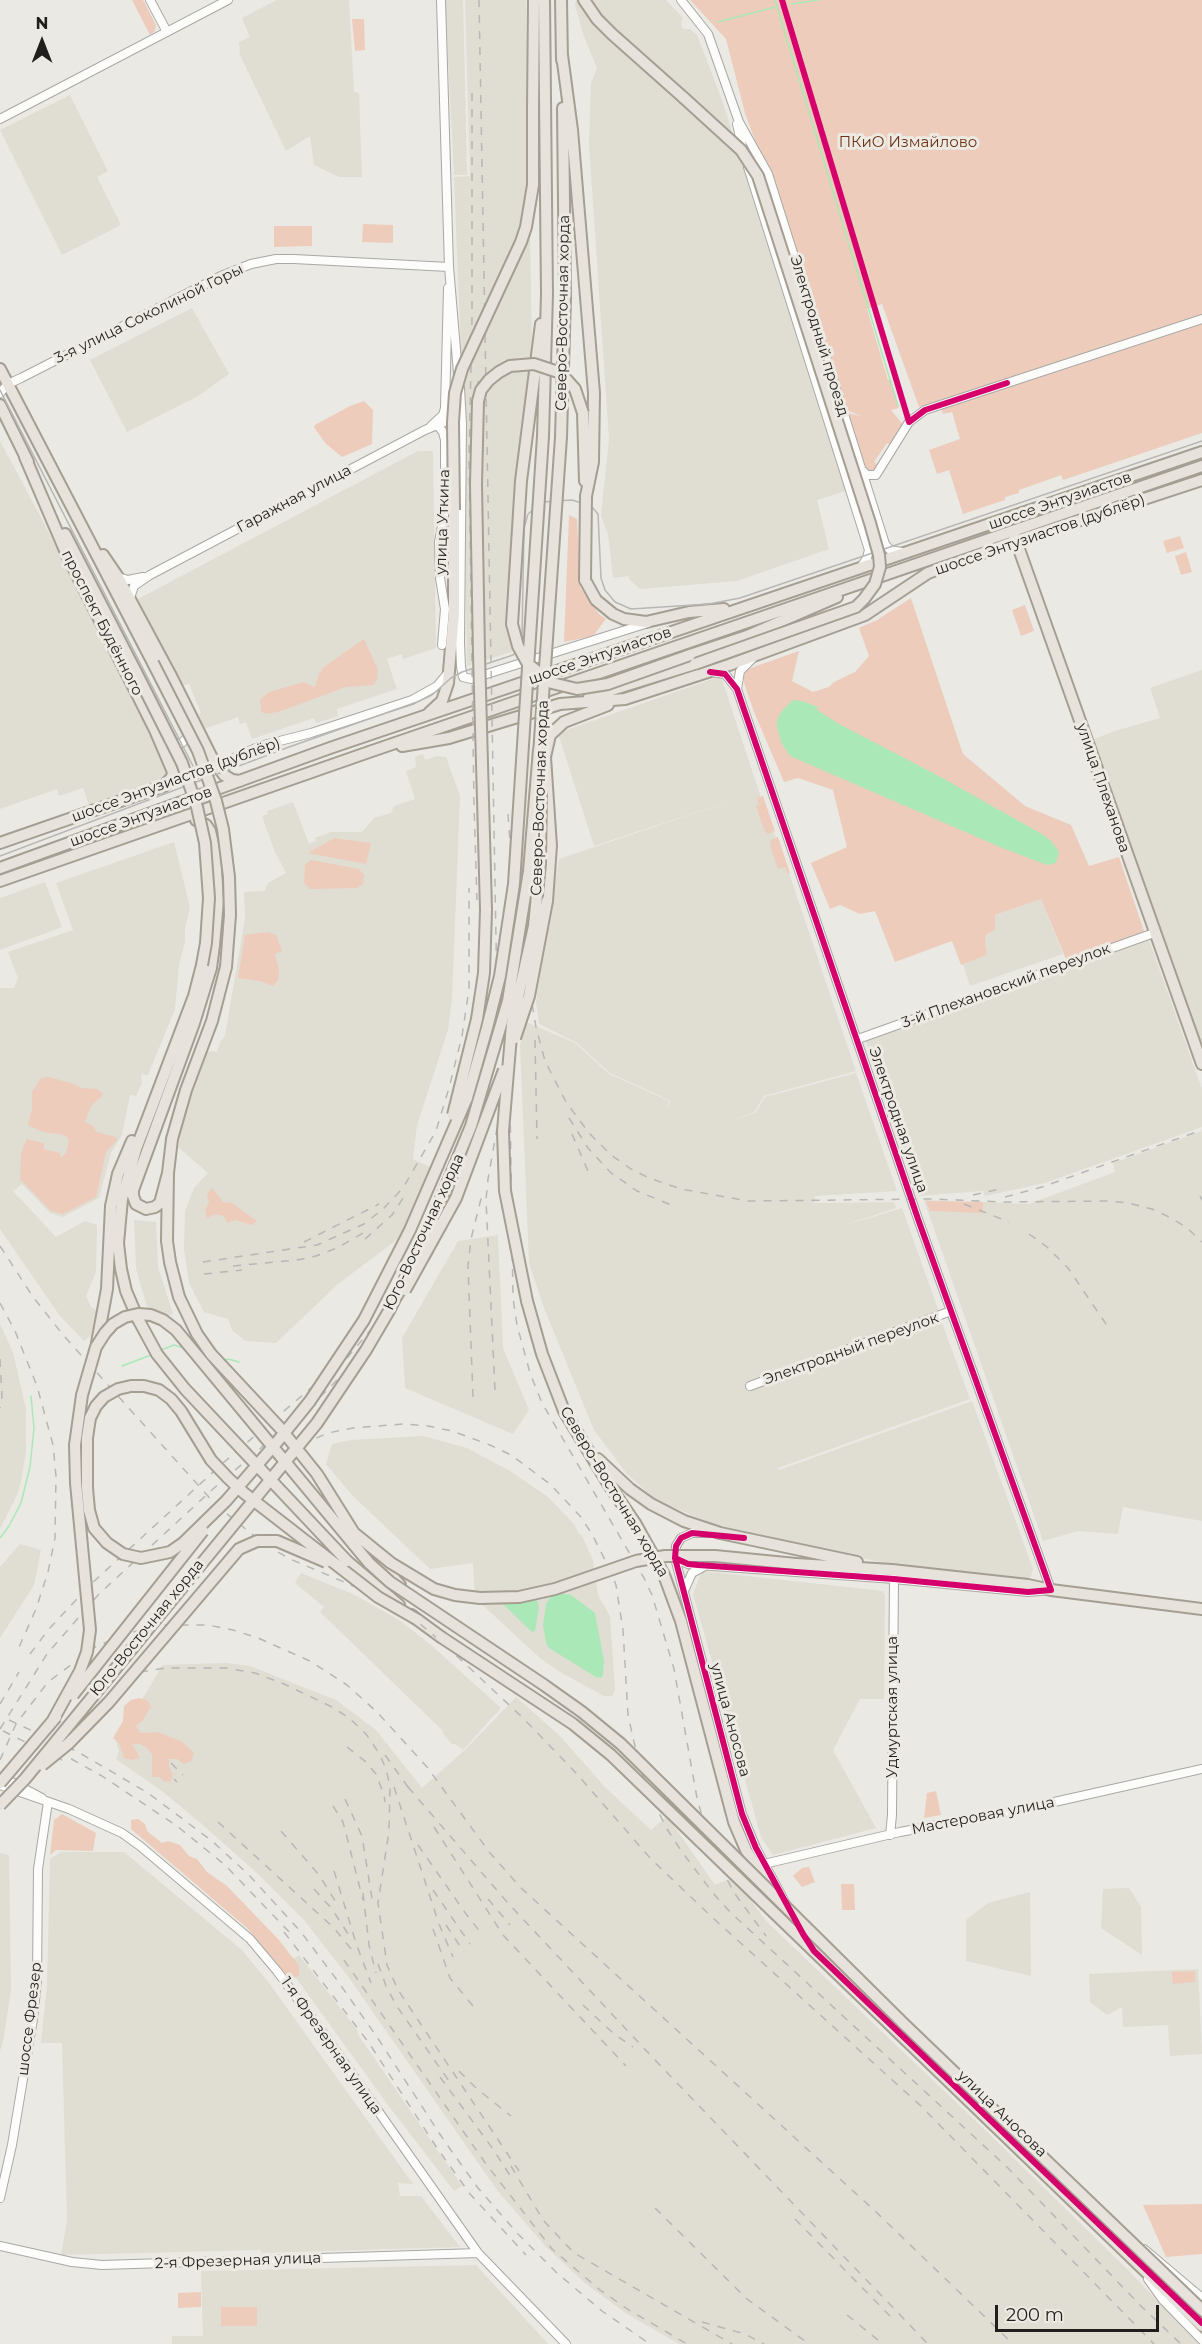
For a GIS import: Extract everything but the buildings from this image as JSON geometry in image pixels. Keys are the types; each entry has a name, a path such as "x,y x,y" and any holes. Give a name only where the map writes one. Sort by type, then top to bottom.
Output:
{"main road":[{"path":"426,716 442,701 446,693 451,663 454,612 453,422 455,393 462,369 521,242 526,227 533,185 534,0"},
{"name":"Северо-Восточная хорда","path":"544,0 547,294 543,436 514,884 500,976 488,1028 467,1098 410,1230 364,1320 310,1401 277,1442 226,1501 183,1543 170,1552 141,1558 123,1554 107,1543 94,1528 89,1510 87,1488 87,1438 90,1418 104,1397 118,1389 144,1386 159,1390 171,1399 211,1460 228,1478 340,1568 378,1597 418,1620 573,1724 635,1776 925,2061 1202,2325"},
{"name":"Северо-Восточная хорда","path":"561,0 565,297 561,437 539,749 542,809 540,863 534,926 513,1024 503,1131 503,1167 510,1217 527,1301 542,1354 564,1411 635,1523 664,1575 681,1621 734,1822 752,1860 776,1896"},
{"path":"547,294 537,339 521,481 513,624 518,646 528,663 552,683 577,689 608,684 692,660 856,607 864,599 875,584 880,567 879,555 758,176 741,150 612,34 597,19 584,0"},
{"path":"562,55 572,130 595,423 593,462 586,496"},
{"path":"442,1158 465,1072 484,973 486,910 479,654 476,412 481,390 489,380 499,372 522,364 540,365 558,372 575,389 583,413 586,496 585,580 596,600 613,614 638,622 658,620 689,612 747,606"},
{"name":"проспект Будённого","path":"0,369 82,526 106,565 198,751 219,810 229,877 230,915 226,967 212,1021 179,1112 172,1139 168,1173"},
{"name":"проспект Будённого","path":"0,405 178,755 197,807 205,843 209,898 206,943 194,996 164,1080"},
{"name":"шоссе Энтузиастов","path":"0,868 426,716 1202,452"},
{"name":"проспект Будённого","path":"25,457 67,555 159,737 173,772 170,782 164,786"},
{"path":"1136,502 1199,467"},
{"name":"шоссе Энтузиастов","path":"1,882 873,578 1014,536 1199,467"},
{"name":"шоссе Энтузиастов (дублёр)","path":"1030,536 1202,480"},
{"path":"995,523 1005,524 1014,536 1030,536"},
{"name":"шоссе Энтузиастов (дублёр)","path":"369,752 449,738 560,704 625,699 710,672 848,623 865,615 928,573 996,548 1014,536"},
{"name":"улица Плеханова","path":"1014,536 1202,1064"},
{"path":"996,548 1010,548 1021,553 1030,536"},
{"name":"проспект Будённого","path":"106,565 118,577 217,765 224,775 232,780 241,781"},
{"path":"560,704 617,690 692,660 834,599 873,578"},
{"path":"390,1309 411,1283 447,1216 486,1119 529,996 547,901 551,846 545,757 550,735 564,722 625,699"},
{"name":"Юго-Восточная хорда","path":"0,1805 317,1423 366,1350 390,1309 423,1242 471,1126 507,1001 529,871 539,749"},
{"name":"шоссе Энтузиастов (дублёр)","path":"0,843 164,786"},
{"path":"168,1173 160,1203 151,1209 140,1207 134,1201 133,1190 204,992 217,923 216,875 210,831 206,825 182,817"},
{"path":"0,852 24,835"},
{"path":"194,1023 164,1080 129,1173 119,1222 121,1269 126,1291 145,1335 169,1369 306,1519 370,1582 418,1620"},
{"path":"52,1722 80,1671 87,1652 90,1630 76,1484 75,1445 82,1395 96,1349 107,1289 111,1206 118,1174 132,1141 149,1115"},
{"name":"Северо-Восточная хорда","path":"168,1173 167,1241 170,1262 179,1297 197,1334 317,1474 354,1533 378,1562 425,1607"},
{"name":"Северо-Восточная хорда","path":"96,1349 113,1324 138,1314 151,1315 164,1320 176,1329 369,1563 390,1582 425,1607 582,1712 629,1752 913,2033 1202,2310"},
{"path":"580,1437 613,1475 651,1504 702,1528 893,1575"},
{"name":"Юго-Восточная хорда","path":"0,1784 52,1722 226,1501"},
{"path":"354,1533 391,1563 425,1584 455,1595 480,1598 499,1599 538,1594 636,1561 665,1556 715,1556 893,1575 1028,1585 1051,1590 1202,1609"},
{"path":"16,1784 69,1743 109,1702 239,1549 258,1541 277,1541 340,1568"}],"street":[{"path":"150,0 168,32"},
{"path":"0,118 228,0"},
{"path":"425,430 440,419 445,408 449,267 441,0"},
{"name":"Электродный проезд","path":"681,0 697,17 708,34 734,111 740,141 869,550 861,567"},
{"name":"Электродный проезд","path":"734,111 768,174 885,544 890,550 905,552"},
{"name":"3-я улица Соколиной Горы","path":"0,393 8,384 221,276 252,264 276,259 294,259 449,267"},
{"path":"449,267 461,402 460,644 463,677 471,679 658,620"},
{"path":"790,296 797,300 803,299 806,290"},
{"path":"862,470 867,475 876,475 909,422 925,410 1202,319"},
{"path":"819,390 825,381 829,380 835,385"},
{"path":"438,426 452,417 461,402"},
{"name":"Гаражная улица","path":"130,599 134,586 150,575 425,430 438,426"},
{"name":"улица Уткина","path":"438,426 445,440 445,510 439,542 444,609 442,645"},
{"name":"Гаражная улица","path":"118,577 131,580 150,575"},
{"path":"737,689 740,671 756,656"},
{"name":"шоссе Энтузиастов (дублёр)","path":"164,786 260,746 311,733 412,700 437,686 448,672 451,663"},
{"path":"710,672 725,674 737,689"},
{"name":"Электродная улица","path":"737,689 951,1311 1051,1590"},
{"path":"159,737 169,745 182,743 190,735 193,720"},
{"name":"3-й Плехановский переулок","path":"858,1039 1155,933"},
{"name":"Электродный переулок","path":"750,1386 951,1311"},
{"path":"744,1538 692,1533 681,1538 676,1546 675,1558 688,1563 714,1566 893,1575"},
{"name":"улица Аносова","path":"675,1558 742,1814 764,1864 814,1951 1202,2325"},
{"path":"683,1591 695,1570 714,1566"},
{"name":"Удмуртская улица","path":"890,1835 893,1575"},
{"name":"Мастеровая улица","path":"764,1864 1202,1769"},
{"path":"0,1776 16,1784"},
{"path":"0,1784 16,1784"},
{"name":"1-я Фрезерная улица","path":"16,1784 48,1802 107,1826 129,1838 250,1939 326,2037 478,2253 566,2344"},
{"name":"шоссе Фрезер","path":"0,2198 12,2145 36,1990 38,1869 48,1802"},
{"name":"улица Аносова","path":"793,1916 1202,2310"},
{"path":"1123,2234 1160,2261 1202,2298"},
{"name":"2-я Фрезерная улица","path":"0,2246 72,2262 102,2265 478,2253"},
{"path":"1138,2265 1163,2300 1202,2340"}],"shaded area":[{"path":"277,0 349,0 354,92 359,93 362,177 339,177 314,165 310,136 286,151 240,55 239,42 250,37 242,18"},
{"path":"445,0 463,0 467,175 454,175"},
{"path":"465,0 526,0 532,350 521,438 518,640 511,652 467,666 463,401 454,177 470,176"},
{"path":"576,0 666,0 683,18 681,24 683,29 690,29 697,35 722,100 846,491 817,500 829,549 737,581 640,589 628,576 613,578 608,534 601,516 609,439 589,144 591,83 597,68 583,34 575,5"},
{"path":"70,95 108,171 97,177 121,225 62,255 0,130"},
{"path":"192,308 229,374 198,396 127,432 90,360"},
{"path":"0,441 46,527 139,715 152,732 168,771 164,779 89,805 83,788 59,796 57,789 0,809"},
{"path":"418,451 433,451 436,648 403,659 402,654 387,659 397,689 337,709 338,716 316,723 314,718 252,739 246,722 240,724 238,717 204,729 199,714 201,713 189,684 181,686 136,600"},
{"path":"1202,670 1202,1049 1091,740 1160,718 1150,688"},
{"path":"721,676 856,1071 764,1096 754,1112 727,1123 756,1112 765,1097 856,1073 897,1191 815,1196 814,1203 894,1202 896,1208 839,1227 902,1208 939,1312 751,1389 941,1320 970,1399 778,1468 779,1470 972,1401 1033,1569 1028,1579 898,1566 718,1526 656,1500 627,1474 594,1430 544,1308 529,1263 520,1045 526,1022 575,1043 609,1074 669,1101 667,1108 671,1101 610,1073 577,1043 539,1024 536,1001 559,859 755,793 594,846 558,733"},
{"path":"793,700 818,707 817,710 839,724 937,775 1042,834 1059,852 1056,863 1047,865 1000,847 790,756 782,744 777,720 781,712"},
{"path":"423,754 425,760 437,756 446,757 460,796 452,998 448,1030 417,1125 413,1159 437,1170 406,1233 338,1284 276,1343 245,1341 232,1330 228,1319 204,1312 189,1283 184,1249 185,1211 194,1188 208,1173 178,1147 185,1112 208,1051 217,1052 225,1036 245,918 244,892 265,891 268,883 286,873 274,850 262,816 268,814 267,811 293,802 309,844 316,841 315,838 331,832 362,832 374,818 391,813 394,806 415,799 406,771 416,767 415,757"},
{"path":"174,842 190,907 179,965 175,1009 148,1075 141,1074 142,1083 136,1096 130,1095 122,1135 111,1153 99,1198 63,1217 50,1213 22,1184 13,1191 56,1237 85,1221 97,1225 96,1272 86,1296 91,1307 100,1312 106,1324 84,1341 60,1316 0,1229 0,988 14,988 18,978 8,952 73,930 56,883"},
{"path":"45,882 62,927 0,950 0,898"},
{"path":"1041,899 1063,954 970,986 963,964 987,955 985,941 995,915"},
{"path":"1148,937 1202,1089 1202,1127 1045,1183 985,1196 983,1191 918,1196 866,1041"},
{"path":"1202,1131 1202,1521 1123,1507 1118,1534 1078,1531 1043,1541 924,1200 1029,1204 1115,1172 1113,1163"},
{"path":"134,1220 156,1222 158,1267 173,1314 152,1324 136,1269"},
{"path":"498,1235 503,1348 529,1410 513,1434 405,1388 402,1338 458,1241"},
{"path":"0,1324 13,1352 26,1409 26,1452 17,1495 0,1529"},
{"path":"423,1436 467,1448 510,1471 548,1497 574,1524 593,1560 598,1595 610,1616 615,1690 612,1696 604,1696 560,1672 540,1658 475,1598 473,1563 430,1569 352,1495 326,1464 332,1444 351,1440"},
{"path":"20,1544 41,1550 34,1585 0,1638 0,1567"},
{"path":"702,1571 883,1591 885,1596 884,1699 860,1699 833,1750 876,1828 773,1855 761,1837 693,1594"},
{"path":"301,1573 355,1595 399,1620 431,1645 501,1708 463,1750 452,1744 443,1731 320,1612 324,1607 295,1583"},
{"path":"553,1594 571,1595 595,1613 604,1661 601,1678 549,1648 546,1643 543,1625 546,1604"},
{"path":"536,1597 539,1607 535,1631 532,1632 502,1603 501,1599"},
{"path":"226,1663 250,1666 336,1700 376,1730 422,1788 466,1749 516,1697 559,1735 606,1788 651,1830 667,1816 715,1885 734,1877 766,1921 984,2129 1127,2269 1199,2344 679,2344 627,2314 586,2284 546,2247 497,2190 347,1975 304,1920 258,1874 203,1825 162,1791 116,1759 119,1751 115,1739 162,1665"},
{"path":"61,1852 124,1852 242,1950 269,1983 413,2184 398,2183 400,2196 421,2196 460,2247 261,2253 261,2250 61,2255 67,2221 62,2043 41,2043 47,1986 50,1859"},
{"path":"0,1853 9,1855 11,1990 0,2051"},
{"path":"1129,1888 1141,1907 1142,1955 1101,1928 1103,1889"},
{"path":"1030,1892 1031,1976 966,1961 966,1920 988,1903"},
{"path":"299,1955 358,2031 357,2033 462,2186 454,2191 388,2105 286,1964"},
{"path":"1198,1969 1202,2054 1170,2056 1168,2025 1123,2027 1122,2007 1107,2015 1090,2002 1089,1974"},
{"path":"476,2265 548,2344 172,2344 172,2336 203,2336 201,2271"}],"green space":[{"path":"132,0 143,0 156,25 155,31 150,35"},
{"name":"ПКиО Измайлово","path":"690,0 1202,0 1202,317 919,407 882,304 867,309 888,380 891,379 899,408 891,410 904,426 891,445 887,443 874,462 878,465 873,472 865,470 845,412 864,417 846,410 821,325 745,113 726,39"},
{"path":"352,19 364,19 365,50 355,51"},
{"path":"363,224 393,225 393,243 362,242"},
{"path":"274,226 312,226 312,246 274,247"},
{"path":"1202,322 1202,433 1063,480 1061,475 1019,490 1019,493 1005,497 1005,500 963,514 949,470 937,474 929,450 960,439 952,412 943,414 941,408"},
{"path":"364,401 373,410 372,444 342,457 325,443 314,427 350,406"},
{"path":"569,515 577,519 580,587 599,614 606,619 593,636 564,642"},
{"path":"1180,536 1184,548 1167,553 1163,541"},
{"path":"1186,552 1192,572 1181,575 1175,556"},
{"path":"911,598 963,754 1025,806 1071,825 1089,866 1119,857 1145,934 1066,959 1041,899 995,915 995,930 987,934 985,941 987,955 961,965 952,941 895,962 875,911 860,914 840,905 830,909 811,863 847,847 833,790 798,778 784,782 754,712 744,683 744,676 748,669 799,651 792,681 813,692 829,687 834,682 855,672 869,656 859,628 877,620"},
{"path":"1025,605 1034,631 1021,636 1012,610"},
{"path":"364,639 378,670 377,680 373,685 346,687 281,711 267,714 261,712 260,700 269,692 304,682 315,687 324,667"},
{"path":"763,796 775,831 768,834 764,830 756,806 759,805 757,798"},
{"path":"778,837 790,873 788,874 785,867 778,869 770,846 771,840"},
{"path":"334,838 371,843 366,864 308,853"},
{"path":"311,860 359,869 364,875 363,884 357,888 310,889 304,883 305,865"},
{"path":"268,932 276,935 282,951 275,954 279,971 278,980 273,986 260,981 238,978 245,935"},
{"path":"49,1077 81,1088 98,1089 103,1095 91,1106 85,1122 92,1125 97,1132 116,1137 117,1140 106,1152 96,1197 63,1214 51,1211 20,1179 21,1154 27,1139 44,1143 44,1149 60,1153 61,1158 66,1153 69,1141 65,1135 43,1132 28,1125 32,1109 32,1092 41,1078"},
{"path":"212,1188 223,1202 232,1203 257,1221 251,1225 236,1220 228,1223 223,1216 215,1214 207,1218 205,1210 209,1202 207,1195"},
{"path":"926,1201 983,1202 983,1213 930,1211"},
{"path":"139,1698 147,1700 151,1707 136,1726 140,1733 157,1732 181,1741 194,1753 191,1761 184,1764 177,1759 169,1759 169,1767 173,1775 170,1782 163,1781 160,1777 152,1777 152,1754 147,1748 140,1744 132,1744 140,1758 132,1760 124,1758 119,1743 113,1738 123,1721 124,1706 131,1700"},
{"path":"936,1791 941,1815 924,1818 927,1793"},
{"path":"62,1814 96,1833 93,1851 56,1850 50,1855 54,1820"},
{"path":"138,1819 145,1824 147,1831 162,1843 168,1841 180,1845 189,1856 197,1859 207,1872 227,1886 279,1940 299,1966 299,1976 290,1979 247,1928 131,1829 131,1820"},
{"path":"809,1867 815,1882 802,1887 793,1876 802,1868"},
{"path":"841,1884 854,1884 855,1910 842,1910"},
{"path":"1195,1971 1195,1982 1173,1984 1172,1972"},
{"path":"1202,2204 1202,2254 1166,2257 1143,2205"},
{"path":"201,2292 201,2307 178,2308 178,2293"},
{"path":"221,2307 257,2307 257,2326 221,2326"}],"waterway":[{"path":"775,0 898,406"},
{"path":"792,4 819,0"},
{"path":"718,22 775,7"},
{"path":"161,1350 174,1345 184,1348 198,1364"},
{"path":"122,1366 151,1355"},
{"path":"223,1361 228,1359 239,1362"},
{"path":"0,1538 21,1503 30,1467 34,1428 31,1396"}],"tram line":[{"path":"0,390 193,766 204,775 213,777"},
{"path":"0,856 289,747 417,702 432,695 451,678 462,672 513,655 522,637 524,528 528,514 542,502 572,500 591,506 598,514 601,578 605,590 615,602 631,609 709,604 740,598 1202,441"}],"railway":[{"path":"0,1729 47,1654 99,1594 213,1489 318,1399 378,1335 435,1250 467,1176 477,1141 485,1102 497,994 479,0"},
{"path":"472,93 472,319 469,458 477,900"},
{"path":"478,381 478,423"},
{"path":"508,814 514,897 536,1027 545,1061 566,1102 589,1133 611,1155 631,1169 681,1189 748,1201 931,1199 1128,1203 1152,1209 1169,1217 1186,1227 1202,1242"},
{"path":"347,1358 373,1327 428,1240 457,1169 475,1098 487,995 487,834"},
{"path":"203,1262 317,1245 364,1224 383,1209 403,1188 436,1131 462,1036 469,989 469,888"},
{"path":"506,949 513,1298 517,1325 530,1373 542,1403 652,1595 674,1669 697,1798 707,1834 735,1894 766,1936"},
{"path":"535,1040 537,1139"},
{"path":"495,1390 486,1200 504,1089"},
{"path":"569,1118 588,1148 610,1172 637,1191 676,1207"},
{"path":"1005,1197 1042,1187 1202,1130"},
{"path":"572,1134 591,1178"},
{"path":"973,1195 1004,1188"},
{"path":"365,1239 392,1215 405,1195"},
{"path":"473,1397 468,1266 471,1239 482,1195"},
{"path":"1200,1196 1202,1200"},
{"path":"304,1242 379,1204"},
{"path":"964,1204 1009,1222"},
{"path":"233,1266 316,1256 337,1248 370,1229"},
{"path":"1029,1234 1047,1247 1068,1268 1108,1327"},
{"path":"0,1246 33,1297 64,1336 216,1505 263,1543 290,1559 377,1596 408,1614 443,1643 523,1718 576,1773 651,1859 921,2106 1154,2344"},
{"path":"204,1274 242,1270"},
{"path":"0,1303 15,1331 37,1386 53,1445 56,1476 55,1538 48,1572 36,1609 16,1654"},
{"path":"30,1654 49,1629 90,1585 223,1463 318,1382 349,1348"},
{"path":"0,1359 2,1397 0,1408"},
{"path":"231,1482 282,1453 328,1433 353,1428 403,1424 452,1431 490,1445 511,1455 550,1484 580,1516 592,1534 616,1585 623,1630 628,1715 634,1742 646,1787 667,1829 682,1852 730,1912 1008,2168 1142,2307 1181,2344"},
{"path":"0,1760 16,1724 48,1682 95,1647 129,1633 162,1625 208,1625 258,1638 310,1661 347,1685 377,1712 427,1767 490,1853 520,1887 874,2210 1013,2344"},
{"path":"140,1672 166,1668 226,1668 255,1673 330,1706 348,1717 366,1734 379,1753 390,1786 389,1831 378,1903 387,1965 398,1990 519,2171"},
{"path":"0,1704 19,1672"},
{"path":"9,1720 78,1752 148,1793 212,1841 249,1875 301,1932 337,1980 478,2188 518,2234 557,2273 602,2311 650,2344"},
{"path":"3,1731 62,1760"},
{"path":"347,1747 366,1762 376,1774 385,1802"},
{"path":"57,1751 102,1776 177,1826 225,1865 292,1935"},
{"path":"385,1755 413,1794"},
{"path":"171,1763 183,1775"},
{"path":"174,1779 177,1782"},
{"path":"394,1787 439,1924 453,1957"},
{"path":"408,1787 507,1902 654,2059 928,2344"},
{"path":"345,1799 362,1836 373,1905"},
{"path":"333,1806 343,1822 363,1900"},
{"path":"218,1822 334,1928 356,1955"},
{"path":"434,1827 503,1935 626,2066"},
{"path":"281,1831 319,1875 339,1907"},
{"path":"418,1845 481,1933"},
{"path":"334,1871 371,1983"},
{"path":"314,1889 332,1909 350,1937"},
{"path":"433,1890 470,1944"},
{"path":"363,1893 369,1945 376,1973"},
{"path":"488,1899 510,1925"},
{"path":"446,1925 464,1952"},
{"path":"433,1929 450,1978 473,2006"},
{"path":"284,1932 369,2043 437,2148 470,2194 526,2255"},
{"path":"344,1960 486,2164 552,2249 600,2290 687,2344"},
{"path":"378,1964 396,2005 449,2081"},
{"path":"583,2005 614,2034 633,2047"},
{"path":"459,2071 511,2116"},
{"path":"440,2077 511,2177"},
{"path":"511,2166 543,2220 574,2253 732,2344"},
{"path":"655,2208 747,2299 809,2344"},
{"path":"795,2219 890,2316"},
{"path":"847,2315 883,2344"},
{"path":"702,2322 745,2334 764,2344"}],"cycle path":[{"path":"782,0 909,422 925,410 1007,383"},
{"path":"675,1558 688,1564 698,1565 894,1579 1028,1592 1051,1590 918,1219 737,689 725,674 710,672"},
{"path":"744,1538 692,1533 681,1538 676,1546 675,1558 742,1814 756,1848 803,1934 814,1951 1202,2323"}]}
